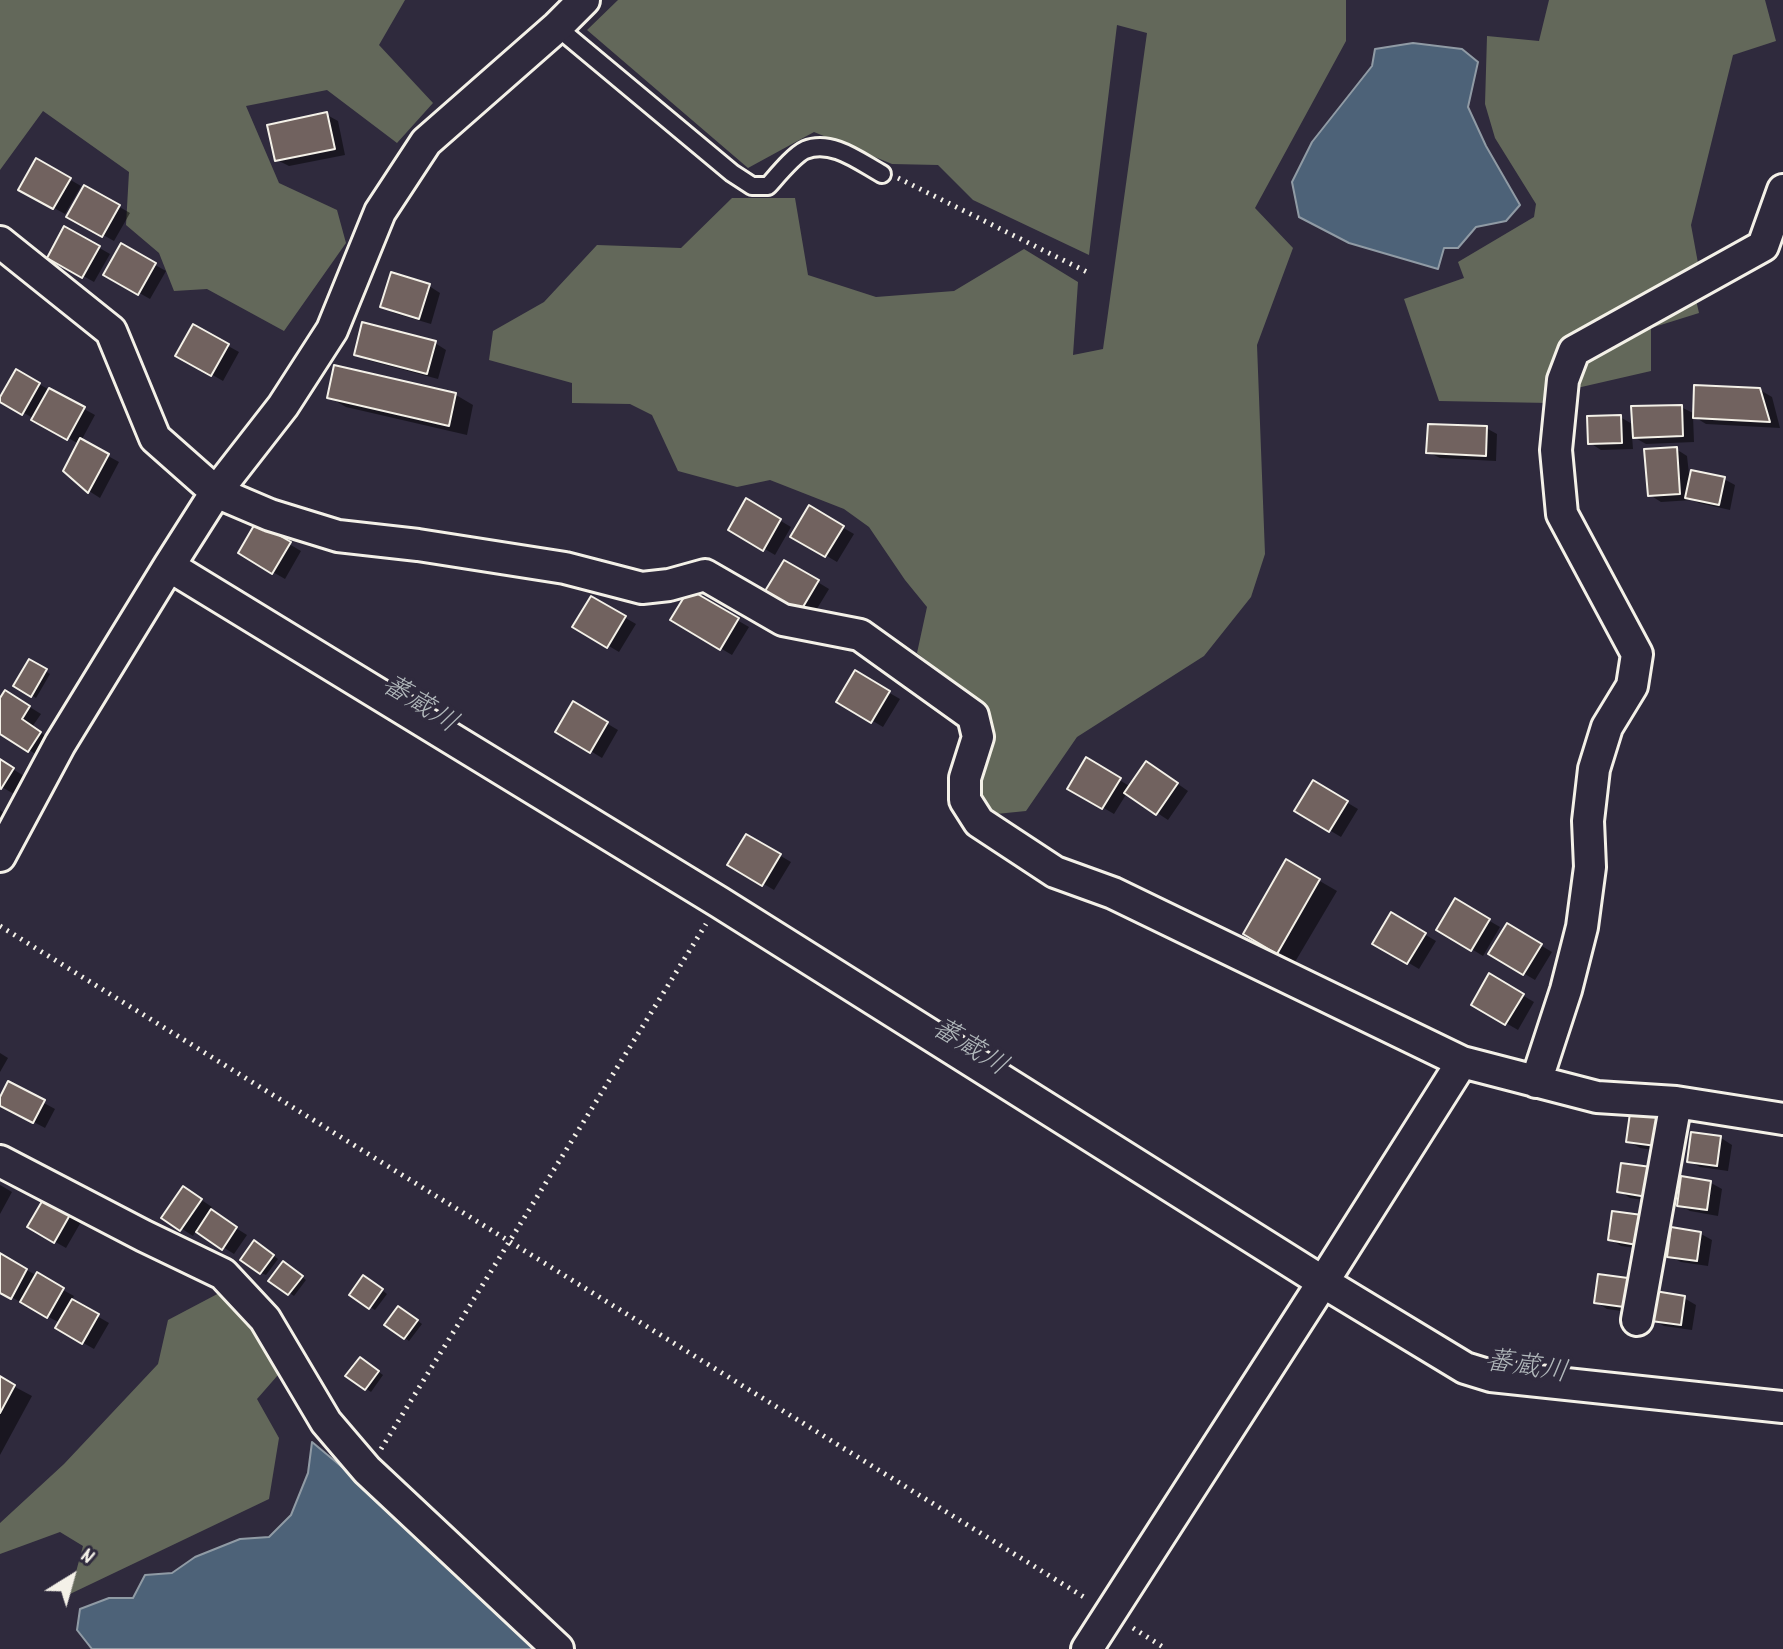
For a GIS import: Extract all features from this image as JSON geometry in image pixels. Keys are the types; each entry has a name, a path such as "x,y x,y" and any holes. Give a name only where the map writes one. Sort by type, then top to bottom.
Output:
{"street":[{"path":"0,856 60,744 169,566 216,492 283,406 332,330 380,212 426,142 584,0"},
{"path":"1536,1082 1566,990 1582,927 1590,867 1588,821 1594,769 1607,727 1632,686 1637,654 1562,514 1556,450 1563,380 1574,351 1763,246 1783,190"},
{"path":"0,242 111,331 155,438 216,492 270,515 338,536 565,568 642,588 669,585 705,575 783,620 860,635 973,716 978,737 965,778 965,800 979,822 1055,872 1113,893 1462,1062 1597,1097 1676,1102 1783,1119"},
{"path":"169,566 1326,1276 1465,1368 1491,1376 1783,1407"},
{"path":"1087,1649 1462,1062"},
{"path":"1637,1320 1676,1102"},
{"path":"0,1161 223,1274 265,1319 326,1422 367,1470 558,1649"}],"lane":[{"path":"557,27 732,173 752,186 768,186 803,151 819,147 841,151 882,174"}],"path":[{"path":"882,174 902,179 1091,274"},
{"path":"367,1470 719,902"},
{"path":"0,926 1166,1649"}],"green space":[{"path":"0,0 405,0 379,45 433,103 397,143 327,90 246,106 279,183 337,210 346,243 284,331 207,289 174,291 159,253 126,225 129,172 43,111 0,170"},
{"path":"618,0 1346,0 1346,41 1255,208 1293,248 1257,345 1265,554 1251,597 1204,656 1077,737 1026,811 986,815 978,782 991,736 983,706 917,653 927,607 869,527 844,509 770,480 737,487 678,471 652,415 630,404 572,403 572,383 489,360 493,331 544,302 597,245 681,248 732,198 795,198 808,275 876,297 954,291 1024,249 1078,282 1073,355 1103,349 1147,33 1117,25 1089,255 973,200 938,165 892,164 814,132 748,168 587,30"},
{"path":"1549,0 1765,0 1776,41 1733,55 1691,225 1700,274 1567,347 1550,403 1439,401 1404,299 1464,278 1458,262 1534,217 1536,204 1495,138 1485,104 1487,36 1539,41"},
{"path":"1694,291 1699,313 1651,328 1651,371 1577,388 1579,354"},
{"path":"223,1291 258,1333 278,1375 257,1399 279,1438 269,1499 70,1594 83,1546 60,1532 0,1554 0,1523 64,1464 158,1364 168,1320"}],"water":[{"path":"1413,43 1462,49 1478,62 1468,107 1520,205 1506,221 1476,227 1458,248 1444,248 1438,269 1349,243 1299,217 1292,182 1312,142 1372,66 1375,49"},
{"path":"312,1442 371,1491 539,1649 92,1649 77,1630 80,1609 109,1598 133,1598 145,1575 172,1573 195,1557 240,1539 269,1537 291,1515 308,1473"}],"building":[{"path":"327,112 335,149 275,161 267,125"},
{"path":"36,158 71,178 53,209 18,190"},
{"path":"84,185 120,205 102,237 66,217"},
{"path":"64,226 100,246 82,278 47,258"},
{"path":"121,243 156,263 138,295 103,275"},
{"path":"391,272 430,284 419,319 380,307"},
{"path":"362,322 436,341 427,374 354,355"},
{"path":"193,324 229,344 211,376 175,356"},
{"path":"334,365 456,393 449,426 327,398"},
{"path":"16,369 40,383 22,415 0,402"},
{"path":"1694,385 1760,388 1770,422 1693,418"},
{"path":"49,388 85,407 67,440 31,420"},
{"path":"1682,405 1683,436 1633,438 1631,406"},
{"path":"1621,415 1622,443 1588,444 1587,416"},
{"path":"1428,424 1487,426 1486,456 1426,453"},
{"path":"80,438 109,454 88,493 63,471"},
{"path":"1677,447 1680,494 1648,496 1644,449"},
{"path":"1691,470 1725,477 1719,505 1685,498"},
{"path":"746,498 781,519 763,551 728,530"},
{"path":"809,505 844,526 825,557 790,537"},
{"path":"256,522 291,542 272,574 238,553"},
{"path":"784,560 819,580 800,612 765,591"},
{"path":"689,589 739,618 720,650 670,620"},
{"path":"591,596 626,616 607,648 572,627"},
{"path":"29,659 47,669 31,697 13,686"},
{"path":"855,670 890,691 871,723 836,702"},
{"path":"5,690 30,706 22,719 41,732 28,752 0,734 0,698"},
{"path":"573,701 608,722 590,753 555,732"},
{"path":"1086,757 1121,778 1102,809 1067,789"},
{"path":"0,759 14,768 1,789 0,788"},
{"path":"1146,761 1178,783 1156,815 1124,793"},
{"path":"1313,780 1348,801 1329,832 1294,811"},
{"path":"746,834 781,854 762,886 727,865"},
{"path":"1286,859 1320,879 1277,954 1243,934"},
{"path":"1455,898 1490,919 1471,951 1436,930"},
{"path":"1391,912 1426,933 1407,964 1372,944"},
{"path":"1507,923 1542,944 1523,975 1488,954"},
{"path":"1489,973 1524,994 1505,1025 1471,1005"},
{"path":"8,1081 45,1100 33,1123 0,1106 0,1097"},
{"path":"1630,1113 1660,1117 1656,1146 1626,1142"},
{"path":"1691,1132 1721,1136 1717,1166 1687,1162"},
{"path":"1621,1163 1651,1167 1647,1197 1617,1192"},
{"path":"1681,1176 1711,1181 1707,1210 1677,1206"},
{"path":"183,1186 202,1199 180,1231 161,1218"},
{"path":"44,1198 71,1213 54,1243 27,1227"},
{"path":"211,1209 237,1227 222,1250 196,1232"},
{"path":"1612,1211 1642,1215 1637,1245 1608,1240"},
{"path":"1671,1227 1701,1232 1697,1261 1667,1257"},
{"path":"254,1240 274,1255 260,1274 240,1260"},
{"path":"0,1253 27,1269 11,1299 0,1293"},
{"path":"283,1261 303,1276 288,1295 268,1281"},
{"path":"37,1272 64,1288 47,1318 20,1302"},
{"path":"1598,1274 1628,1278 1624,1307 1594,1303"},
{"path":"363,1275 383,1289 369,1309 349,1295"},
{"path":"1655,1291 1685,1296 1681,1325 1651,1321"},
{"path":"72,1299 99,1314 82,1344 55,1328"},
{"path":"398,1306 418,1320 404,1339 384,1325"},
{"path":"360,1357 379,1371 365,1390 345,1376"},
{"path":"0,1376 15,1385 0,1413"}],"water label":[{"name":"蕃蔵川","path":"418,707"},
{"name":"蕃蔵川","path":"968,1050"},
{"name":"蕃蔵川","path":"1526,1370"}]}
